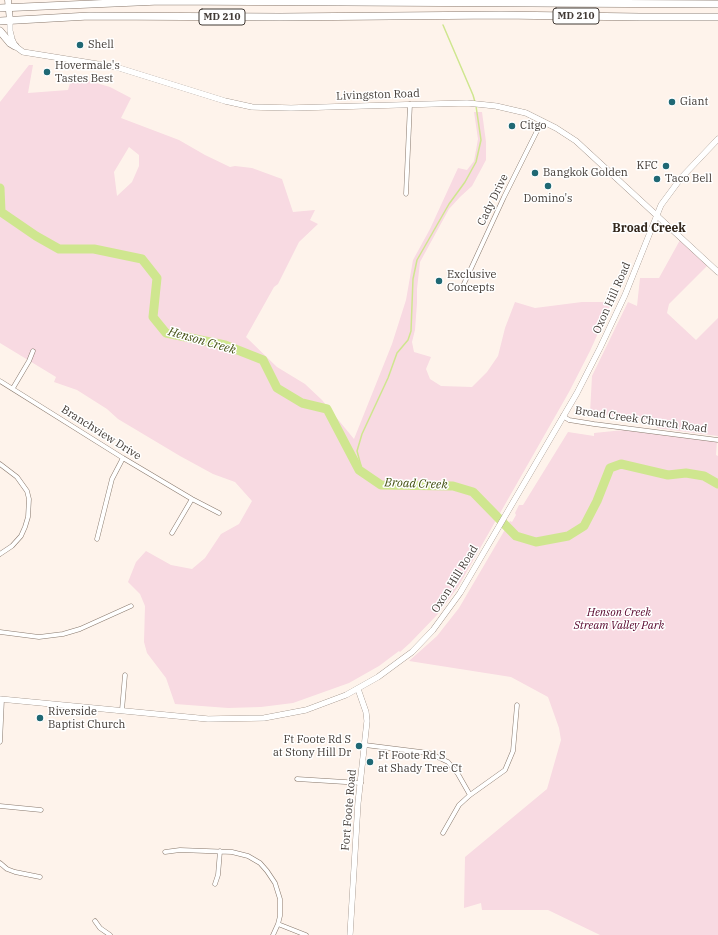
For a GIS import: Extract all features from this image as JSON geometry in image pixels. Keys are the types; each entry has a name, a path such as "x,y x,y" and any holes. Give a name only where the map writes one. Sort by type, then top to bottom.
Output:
{"highway":[{"name":"MD 210","path":"0,8 160,1 718,4"},
{"name":"MD 210","path":"0,21 89,16 266,17 501,15 718,17"},
{"path":"0,31 10,43 15,46"}],"main road":[{"path":"8,0 10,31 15,46"},
{"name":"Livingston Road","path":"15,46 23,52 30,54 66,58 116,67 225,101 252,107 297,108 470,103 484,104 526,113 556,128 576,141 718,272"},
{"name":"Oxon Hill Road","path":"1,699 208,718 258,718 306,710 339,698 358,689 412,652 433,630 460,594 563,416 600,348 625,295 661,205 681,178 718,139"},
{"name":"Fort Foote Road","path":"350,935 358,803 367,721 366,712 358,689"}],"street":[{"path":"406,194 410,104"},
{"name":"Cady Drive","path":"462,288 503,199 542,121"},
{"path":"13,388 30,361 33,351"},
{"name":"Branchview Drive","path":"0,381 123,458 192,499 219,512"},
{"name":"Broad Creek Church Road","path":"563,416 569,420 594,424 718,440"},
{"path":"97,539 112,479 123,458"},
{"path":"0,464 17,477 23,484 29,499 29,508 26,527 21,536 12,546 0,554"},
{"path":"172,533 192,499"},
{"path":"0,632 39,637 63,634 80,629 131,606"},
{"path":"122,710 125,675"},
{"path":"0,742 1,699"},
{"path":"443,833 459,805 505,770 513,752 517,704"},
{"path":"365,745 429,753 448,762 458,774 470,796"},
{"path":"297,779 361,783"},
{"path":"0,806 41,810"},
{"path":"165,852 180,850 220,851 232,852 248,856 253,859 267,870 276,883 280,899 280,907 278,924 273,935"},
{"path":"215,884 218,874 220,851"},
{"path":"0,863 7,869 15,872 40,877"},
{"path":"95,921 100,928 110,935"},
{"path":"278,924 306,935"}],"green space":[{"path":"29,65 33,65 28,93 68,90 72,76 110,87 131,98 121,118 179,140 230,167 235,166 252,168 282,179 293,212 315,210 310,220 318,224 299,242 278,284 274,287 246,337 277,367 305,384 322,400 354,439 392,344 406,300 413,260 430,229 458,168 467,170 474,161 478,139 474,112 482,112 486,142 486,160 472,186 449,209 420,262 415,330 412,342 414,352 431,357 426,369 430,379 441,386 472,387 487,372 498,356 505,328 515,302 535,308 582,302 612,302 590,351 569,392 458,587 437,615 400,652 399,651 379,666 349,683 293,703 261,707 228,708 175,704 166,678 147,653 144,642 145,606 140,594 128,582 136,562 146,551 171,565 192,569 205,558 221,534 239,524 252,501 235,482 213,474 180,456 118,419 107,409 77,390 54,382 56,377 0,343 0,102","holes":["129,147 139,155 139,166 132,182 117,196 114,172"]},
{"path":"680,240 707,266 669,304 667,313 696,340 718,318 718,436 657,428 657,425 647,420 590,413 592,376 628,302 637,306 640,278 659,278"},
{"name":"Henson Creek Stream Valley Park","path":"624,430 646,433 652,432 717,441 718,935 600,935 548,910 482,910 481,903 464,908 465,857 547,789 561,740 559,728 548,697 511,677 409,661 437,636 459,608 510,521 512,522 519,505 523,505 568,432 594,436 594,433"}],"waterway":[{"path":"443,25 475,102"},
{"path":"363,473 357,451 362,434 388,378 397,353 408,340 411,331 413,279 417,260 449,204 465,182 476,162 481,140 476,106"},
{"name":"Henson Creek","path":"0,188 1,212 36,236 59,249 94,249 142,259 157,278 153,317 166,333 225,345 263,360 277,388 302,403 327,409 359,470 381,485 453,486 473,492 516,536 536,542 568,536 584,526 597,501 610,468 621,464 668,475 686,473 704,476 718,484"}],"place":[{"name":"Shell","path":"80,45"},
{"name":"Hovermale's Tastes Best","path":"47,72"},
{"name":"Giant","path":"672,102"},
{"name":"Citgo","path":"512,126"},
{"name":"KFC","path":"666,166"},
{"name":"Bangkok Golden","path":"535,173"},
{"name":"Taco Bell","path":"657,179"},
{"name":"Domino's","path":"548,186"},
{"name":"Exclusive Concepts","path":"439,281"},
{"name":"Riverside Baptist Church","path":"40,718"},
{"name":"Ft Foote Rd S at Stony Hill Dr","path":"359,746"},
{"name":"Ft Foote Rd S at Shady Tree Ct","path":"370,762"}],"district":[{"name":"Broad Creek","path":"649,229"}]}
